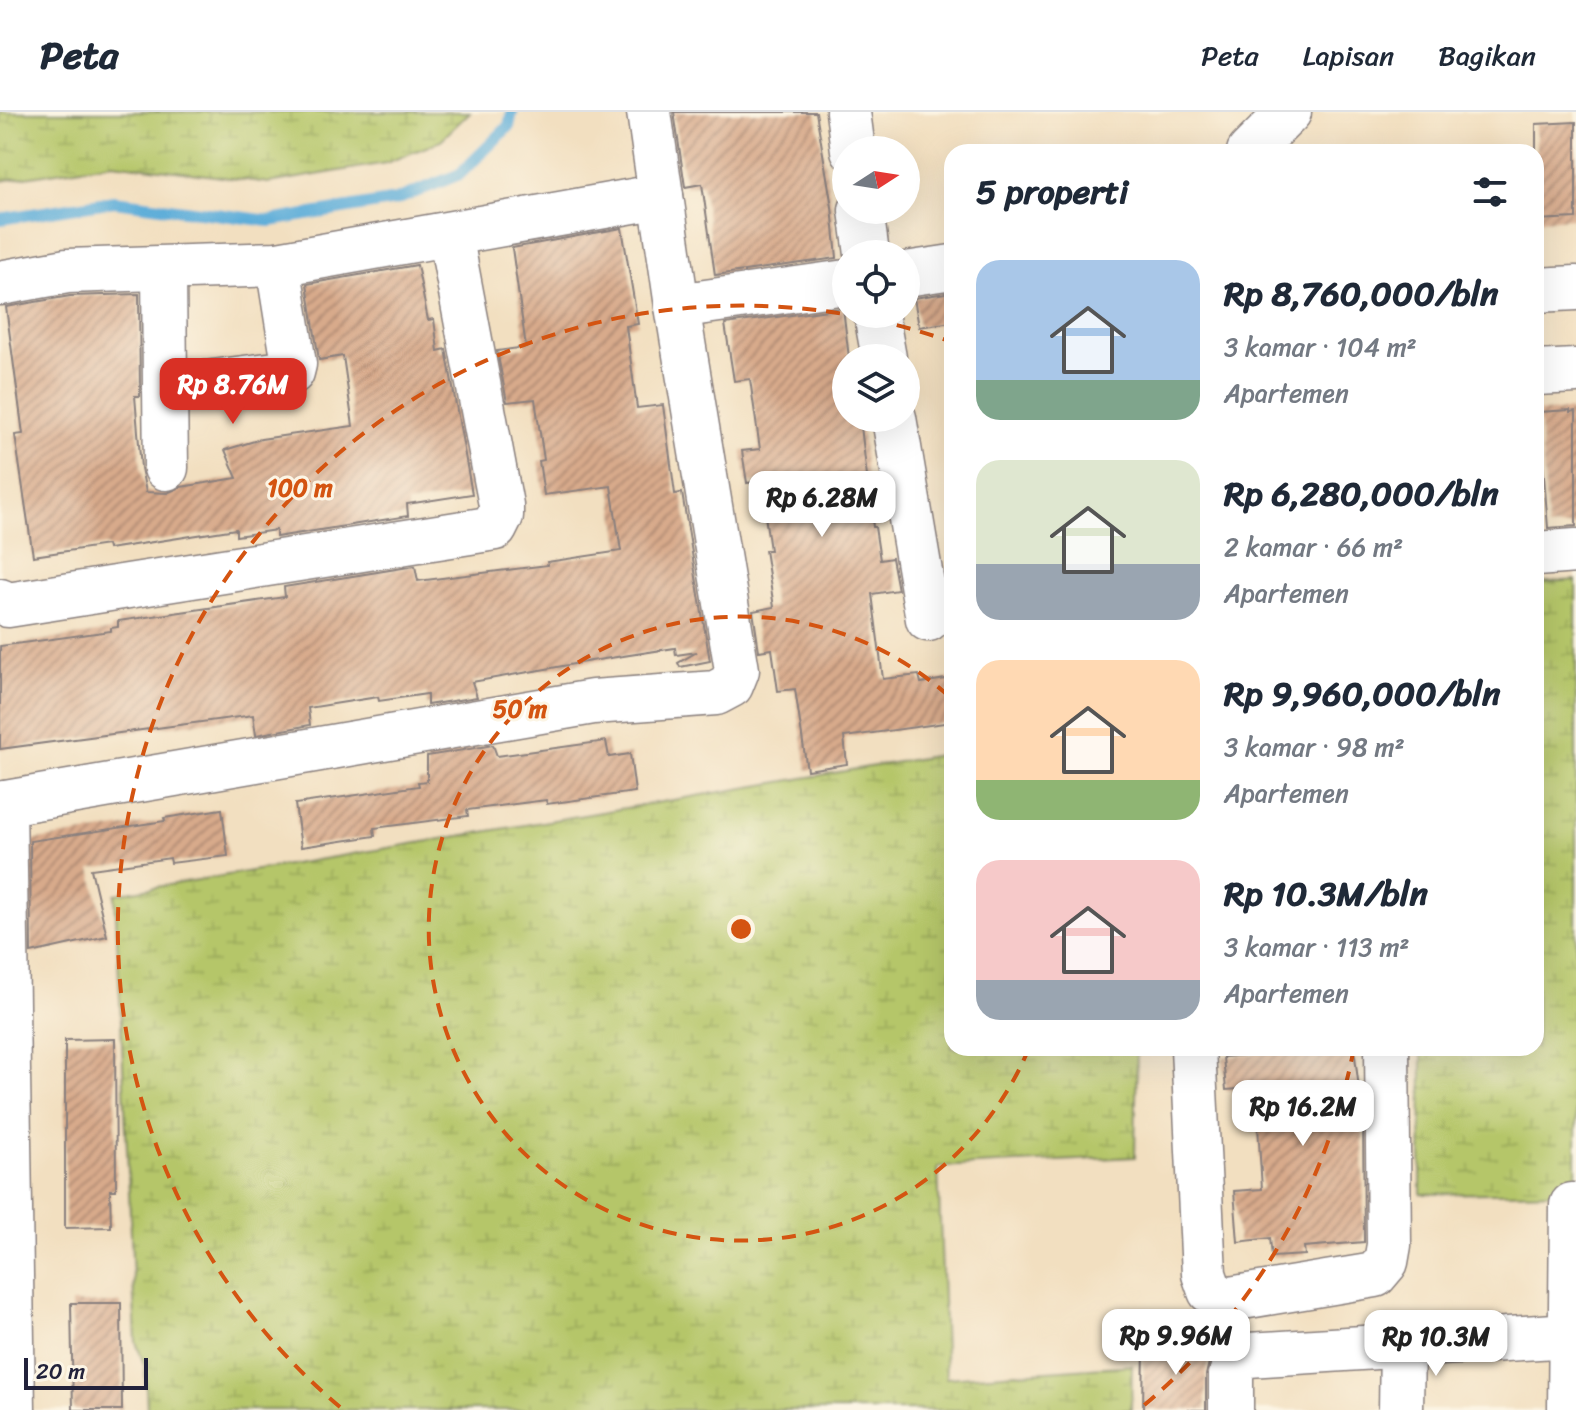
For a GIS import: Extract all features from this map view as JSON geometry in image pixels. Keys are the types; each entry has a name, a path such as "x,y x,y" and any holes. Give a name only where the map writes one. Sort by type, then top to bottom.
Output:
{"street":[{"path":"13,1410 5,1295 2,804 593,702 716,693 731,685 737,670 677,306 649,112"},
{"path":"848,112 851,136"},
{"path":"1257,144 1289,112"},
{"path":"0,283 67,271 278,264 661,196"},
{"path":"0,601 8,605 495,528 501,516 501,505 450,234"},
{"path":"165,388 290,374 294,364 278,264"},
{"path":"920,272 944,268"},
{"path":"164,269 166,468"},
{"path":"677,306 832,284"},
{"path":"1544,290 1576,288"},
{"path":"1544,373 1576,371"},
{"path":"897,432 944,636"},
{"path":"1544,553 1576,551"},
{"path":"1193,1056 1204,1274 1210,1291 1224,1300 1375,1275 1386,1262 1389,1245 1387,1056"},
{"path":"1570,1410 1572,1205"},
{"path":"1231,1410 1231,1375 1235,1361 1248,1355 1571,1335"},
{"path":"1401,1410 1402,1345"}],"green space":[{"path":"0,112 470,112 439,142 386,163 269,183 113,163 0,181"},
{"path":"1576,580 1576,1192 1421,1194 1422,1056 1544,1056 1544,582"},
{"path":"944,754 944,1056 1137,1056 1135,1157 938,1167 946,1378 1132,1365 1131,1410 147,1410 145,1367 136,1342 115,894"}],"building":[{"path":"674,112 816,112 832,207 835,240 832,240 832,259 715,275 702,184 685,187"},
{"path":"1576,122 1576,218 1544,220 1544,144 1536,144 1536,124"},
{"path":"622,228 638,324 626,326 637,408 663,405 675,494 682,493 710,661 680,667 678,663 697,652 676,655 675,648 591,661 472,682 477,697 427,705 427,694 379,701 378,697 308,708 310,725 256,735 253,715 0,749 0,646 111,631 111,628 118,627 118,621 285,597 284,587 415,566 418,581 548,565 547,562 621,551 611,486 544,495 539,461 544,460 535,399 507,402 497,351 526,347 512,248"},
{"path":"417,265 428,320 434,319 438,351 446,349 472,494 407,504 408,516 276,537 276,530 236,536 236,529 108,549 107,545 33,556 15,435 23,434 6,307 70,296 139,294 140,396 135,396 141,468 146,492 167,493 181,487 237,478 225,450 261,439 353,426 343,356 319,360 307,284"},
{"path":"944,293 944,323 920,327 920,297"},
{"path":"832,309 832,328 845,328 847,344 832,344 832,432 862,432 880,560 892,558 898,590 872,594 883,679 919,675 921,683 944,679 944,723 844,737 847,764 807,770 795,689 778,691 772,649 759,651 753,611 774,607 765,550 770,550 760,481 747,483 742,451 760,449 750,379 734,381 725,324"},
{"path":"1576,411 1576,526 1548,528 1544,412"},
{"path":"606,741 609,757 630,754 635,792 547,804 546,800 467,810 468,816 374,828 375,836 301,847 295,804 419,786 418,782 427,781 427,756 493,745 497,756"},
{"path":"222,809 228,856 171,863 170,858 91,869 107,936 31,953 30,841 165,821 164,818"},
{"path":"115,1039 116,1190 110,1190 111,1227 65,1228 65,1040"},
{"path":"1355,1056 1363,1121 1364,1242 1304,1247 1305,1255 1272,1257 1270,1238 1238,1242 1234,1191 1262,1189 1256,1094 1252,1094 1252,1088 1226,1090 1223,1057"},
{"path":"71,1303 121,1303 122,1410 73,1410"},
{"path":"1144,1344 1213,1345 1206,1375 1206,1410 1143,1410"}],"waterway":[{"path":"0,219 114,201 270,221 396,200 460,174 509,126 512,112"}]}
